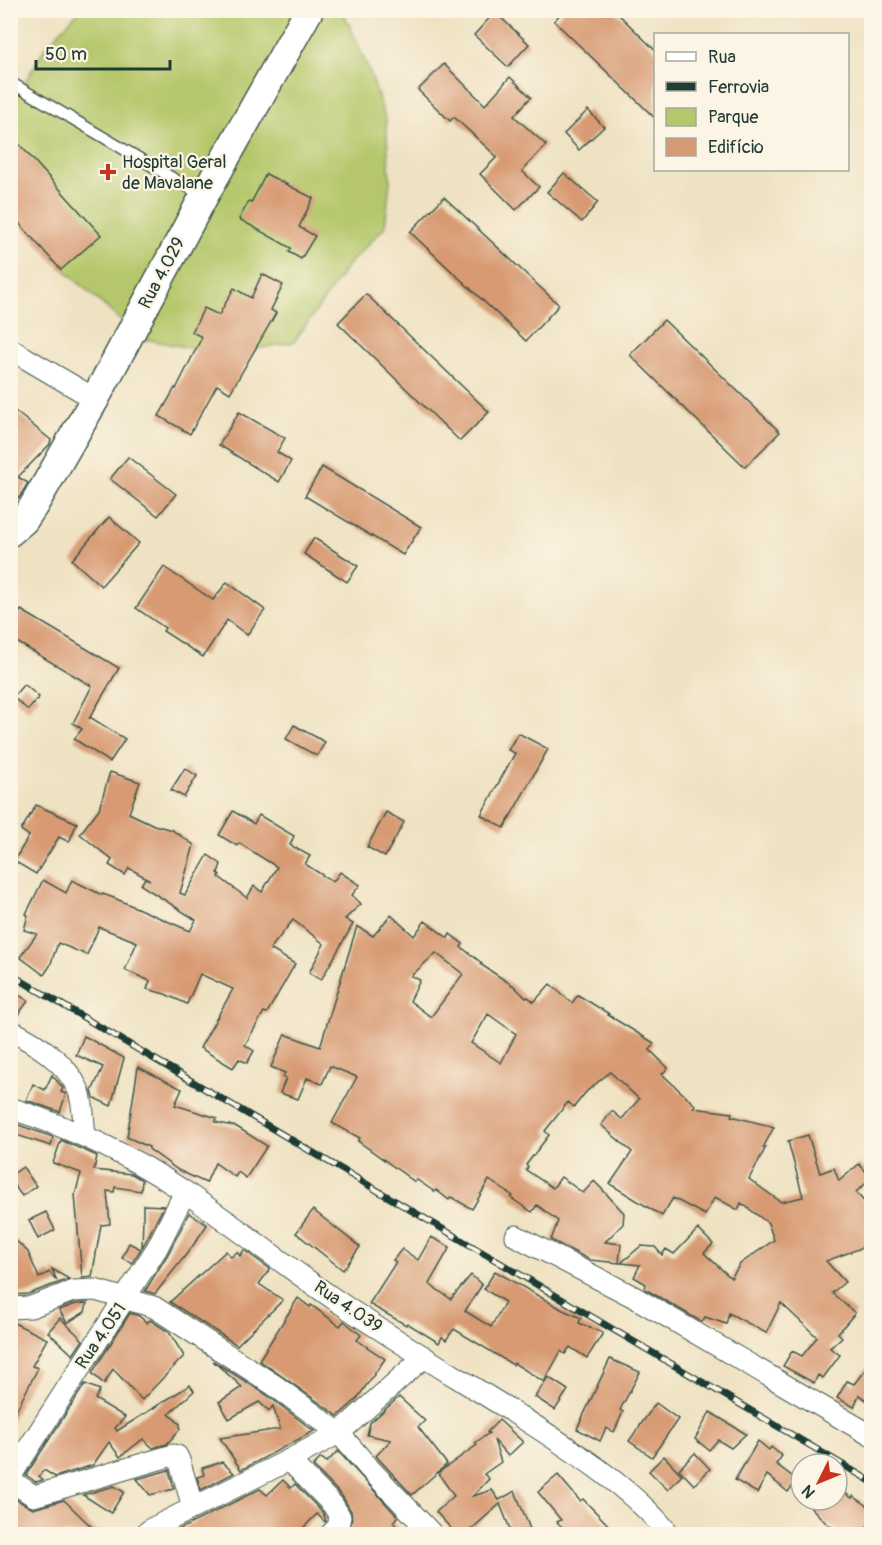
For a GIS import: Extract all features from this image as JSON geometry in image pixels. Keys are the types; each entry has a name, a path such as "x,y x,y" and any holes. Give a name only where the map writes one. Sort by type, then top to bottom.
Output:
{"street":[{"name":"Rua 4.029","path":"10,532 24,520 34,505 95,399 204,196 309,10"},
{"path":"10,349 95,399"},
{"path":"10,1030 45,1050 65,1069 78,1090 86,1136"},
{"name":"Rua 4.039","path":"10,1108 86,1136 131,1159 184,1192 340,1304 595,1466 657,1520 669,1534"},
{"name":"Rua 4.051","path":"10,1478 157,1248 184,1192"},
{"path":"516,1236 643,1302 872,1436"},
{"path":"10,1308 31,1307 73,1291 95,1290 154,1307 274,1385 339,1433 432,1534"},
{"path":"151,1532 193,1507 339,1433 424,1356"},
{"path":"10,1478 34,1496 173,1455 179,1460 193,1507"},
{"path":"288,1460 333,1505 340,1517 338,1527 331,1534"}],"lane":[{"path":"10,82 204,196"}],"green space":[{"path":"79,11 343,11 371,75 386,121 390,181 385,227 349,264 294,342 224,355 140,338 48,255 14,178 11,106 46,46"}],"building":[{"path":"564,10 614,10 654,49 654,117 554,21"},
{"path":"495,12 529,44 508,67 474,35"},
{"path":"444,64 485,105 510,77 531,97 514,116 546,145 522,171 539,187 516,210 480,174 497,157 454,117 450,121 418,90"},
{"path":"588,110 604,127 579,150 564,134"},
{"path":"10,134 101,235 61,270 10,213"},
{"path":"564,173 598,202 582,222 547,192"},
{"path":"266,174 313,198 299,227 315,236 301,259 289,252 291,248 239,219 249,201 251,203"},
{"path":"444,197 559,305 526,341 410,232"},
{"path":"262,274 283,285 271,310 276,313 230,393 217,385 190,434 159,416 176,389 202,337 192,332 204,308 219,315 234,288 251,298"},
{"path":"366,294 489,412 460,441 338,323"},
{"path":"664,320 780,432 745,467 630,355"},
{"path":"10,407 51,440 50,444 18,477 28,483 19,498 10,493"},
{"path":"239,412 285,438 277,452 291,461 279,482 219,445"},
{"path":"128,457 176,494 158,516 110,479"},
{"path":"322,467 421,527 403,555 305,496"},
{"path":"109,517 139,543 101,586 72,560"},
{"path":"314,538 358,566 347,582 304,554"},
{"path":"164,567 213,600 227,582 265,610 247,635 227,620 203,657 163,631 165,628 136,608"},
{"path":"21,610 119,668 90,717 125,739 110,762 74,739 82,729 73,723 92,686 10,638 10,629"},
{"path":"24,684 39,697 28,710 13,697"},
{"path":"294,725 325,742 317,756 286,739"},
{"path":"518,733 548,749 504,828 481,815 515,753 508,750"},
{"path":"185,768 197,776 184,797 171,790"},
{"path":"110,772 140,782 129,813 154,825 172,830 194,845 180,893 185,895 208,855 221,864 219,877 247,898 254,886 262,892 277,867 239,843 237,846 219,835 233,811 254,824 259,815 294,836 290,845 310,856 305,864 333,882 340,872 360,885 352,895 361,904 345,919 353,924 321,980 309,973 324,944 293,920 270,949 295,964 267,1013 264,1012 245,1045 254,1051 247,1063 239,1059 233,1068 200,1048 233,989 200,974 187,1004 147,989 150,981 125,970 137,942 99,927 87,955 58,943 50,966 44,975 20,957 37,934 24,930 28,915 26,914 43,880 66,893 72,880 102,895 190,931 196,920 141,885 145,878 150,880 129,868 125,875 109,865 112,860 80,834 99,809"},
{"path":"36,805 77,823 69,842 59,837 36,874 14,861 29,836 21,830"},
{"path":"386,812 404,822 385,857 367,847"},
{"path":"391,915 414,936 425,921 448,938 450,934 463,944 461,947 482,963 480,964 514,986 526,998 534,1002 550,984 572,1003 578,995 654,1043 650,1050 668,1068 662,1074 695,1105 693,1108 732,1113 731,1116 774,1127 749,1179 781,1202 803,1197 788,1141 808,1135 820,1173 834,1168 839,1181 859,1164 872,1178 856,1192 872,1211 872,1244 826,1261 845,1282 832,1293 855,1313 838,1333 842,1337 830,1348 840,1355 823,1378 818,1375 814,1383 783,1366 792,1351 802,1356 817,1337 781,1303 766,1333 729,1313 726,1324 705,1317 702,1322 645,1289 646,1284 634,1277 640,1265 621,1263 641,1246 655,1247 662,1255 666,1249 674,1254 698,1229 713,1244 704,1253 731,1278 740,1264 774,1240 768,1223 741,1203 738,1210 715,1197 705,1215 673,1198 662,1216 610,1184 632,1152 601,1125 612,1111 622,1119 639,1099 610,1072 586,1092 574,1107 568,1102 545,1131 549,1135 526,1165 528,1167 526,1170 553,1188 561,1177 583,1193 594,1181 601,1188 624,1213 623,1224 605,1242 621,1244 619,1263 590,1260 551,1240 558,1221 537,1205 532,1212 489,1180 472,1209 451,1197 449,1200 417,1180 415,1182 358,1141 360,1138 332,1123 357,1077 330,1066 322,1084 307,1078 298,1099 280,1093 286,1078 283,1077 285,1073 271,1067 285,1034 320,1047 357,926 373,936","holes":["436,953 463,974 431,1017 410,1001 420,980 411,976","488,1014 516,1034 501,1063 471,1043"]},
{"path":"10,989 28,1001 15,1019 10,1017"},
{"path":"84,1036 124,1058 111,1106 94,1098 92,1091 103,1067 76,1055"},
{"path":"138,1067 182,1089 175,1105 217,1118 215,1122 237,1127 267,1146 246,1178 238,1172 235,1177 215,1163 206,1183 178,1170 149,1147 127,1137"},
{"path":"52,1075 63,1088 61,1092 66,1094 60,1112 26,1100 33,1084 45,1090"},
{"path":"10,1122 53,1137 51,1146 10,1133"},
{"path":"61,1140 97,1156 94,1170 132,1174 142,1180 141,1191 115,1187 114,1192 107,1191 110,1224 101,1225 92,1277 82,1278 75,1195 81,1173 53,1163"},
{"path":"23,1167 36,1186 22,1196 10,1180 10,1176"},
{"path":"143,1205 164,1206 142,1248 143,1217"},
{"path":"313,1210 360,1247 343,1270 296,1233"},
{"path":"46,1212 55,1230 38,1239 29,1220"},
{"path":"189,1213 207,1225 155,1294 145,1291 168,1254"},
{"path":"10,1235 28,1252 39,1278 49,1272 57,1281 52,1269 69,1279 28,1294 10,1295"},
{"path":"431,1237 450,1247 429,1284 451,1299 471,1275 482,1285 465,1311 491,1327 505,1302 484,1289 495,1271 581,1318 579,1323 603,1333 587,1358 570,1347 565,1354 561,1351 544,1382 454,1329 446,1340 442,1337 439,1343 407,1323 406,1325 369,1304 396,1262 393,1260 402,1249 418,1260"},
{"path":"129,1243 141,1249 132,1263 122,1258"},
{"path":"244,1250 270,1269 259,1284 283,1300 237,1345 170,1302 226,1251 231,1257 237,1252 240,1256"},
{"path":"298,1298 340,1326 344,1321 361,1335 357,1340 385,1359 356,1400 338,1416 259,1360"},
{"path":"87,1303 85,1312 67,1323 59,1310 76,1304"},
{"path":"130,1313 139,1316 147,1323 150,1320 169,1332 184,1356 142,1400 113,1369 104,1384 92,1373"},
{"path":"60,1318 83,1340 73,1355 48,1332"},
{"path":"10,1321 47,1339 32,1366 38,1368 10,1423"},
{"path":"610,1359 640,1372 620,1410 623,1412 614,1432 606,1428 600,1441 577,1429"},
{"path":"213,1361 267,1395 314,1431 241,1470 220,1438 280,1429 273,1406 269,1411 259,1402 229,1419 219,1402 242,1387"},
{"path":"872,1361 872,1404 859,1395 854,1407 837,1398 847,1381 854,1384"},
{"path":"548,1377 568,1390 555,1410 535,1397"},
{"path":"85,1384 100,1390 95,1399 125,1417 115,1428 117,1431 190,1385 194,1391 169,1414 180,1424 180,1429 167,1444 153,1448 143,1439 120,1457 109,1442 93,1465 55,1477 44,1470 39,1476 43,1480 36,1482 26,1475"},
{"path":"399,1397 425,1421 418,1427 447,1464 412,1495 376,1456 391,1440 367,1435 370,1423"},
{"path":"656,1403 678,1419 652,1457 629,1441"},
{"path":"710,1412 746,1434 731,1448 718,1440 709,1450 695,1439"},
{"path":"499,1420 523,1442 508,1456 494,1440 501,1462 484,1474 489,1479 473,1496 492,1490 499,1500 515,1491 530,1529 512,1534 500,1504 466,1534 456,1534 436,1512 454,1496 438,1473 477,1445 475,1443 489,1433 487,1432"},
{"path":"758,1441 769,1450 771,1447 782,1456 776,1464 789,1474 789,1491 767,1475 757,1493 735,1480"},
{"path":"338,1451 398,1517 393,1522 404,1534 348,1534 352,1520 351,1511 342,1496 313,1466 321,1458 327,1462"},
{"path":"695,1453 710,1469 694,1485 679,1469"},
{"path":"664,1456 682,1475 668,1490 649,1471"},
{"path":"222,1462 234,1473 201,1490 197,1477 204,1475 202,1468"},
{"path":"169,1470 174,1489 150,1495 137,1479"},
{"path":"558,1475 580,1501 583,1499 617,1534 569,1534 557,1522 561,1520 538,1492"},
{"path":"283,1480 291,1488 295,1484 323,1513 326,1521 317,1514 297,1534 173,1534 260,1489 267,1495"},
{"path":"114,1486 124,1492 111,1513 83,1495"},
{"path":"10,1496 33,1509 64,1500 99,1534 10,1534"},
{"path":"849,1496 852,1498 853,1496 872,1509 872,1521 860,1534 843,1534 825,1522 815,1512 849,1512"}],"railway":[{"path":"10,974 872,1482"}],"place":[{"name":"Hospital Geral de Mavalane","path":"108,172"}]}
